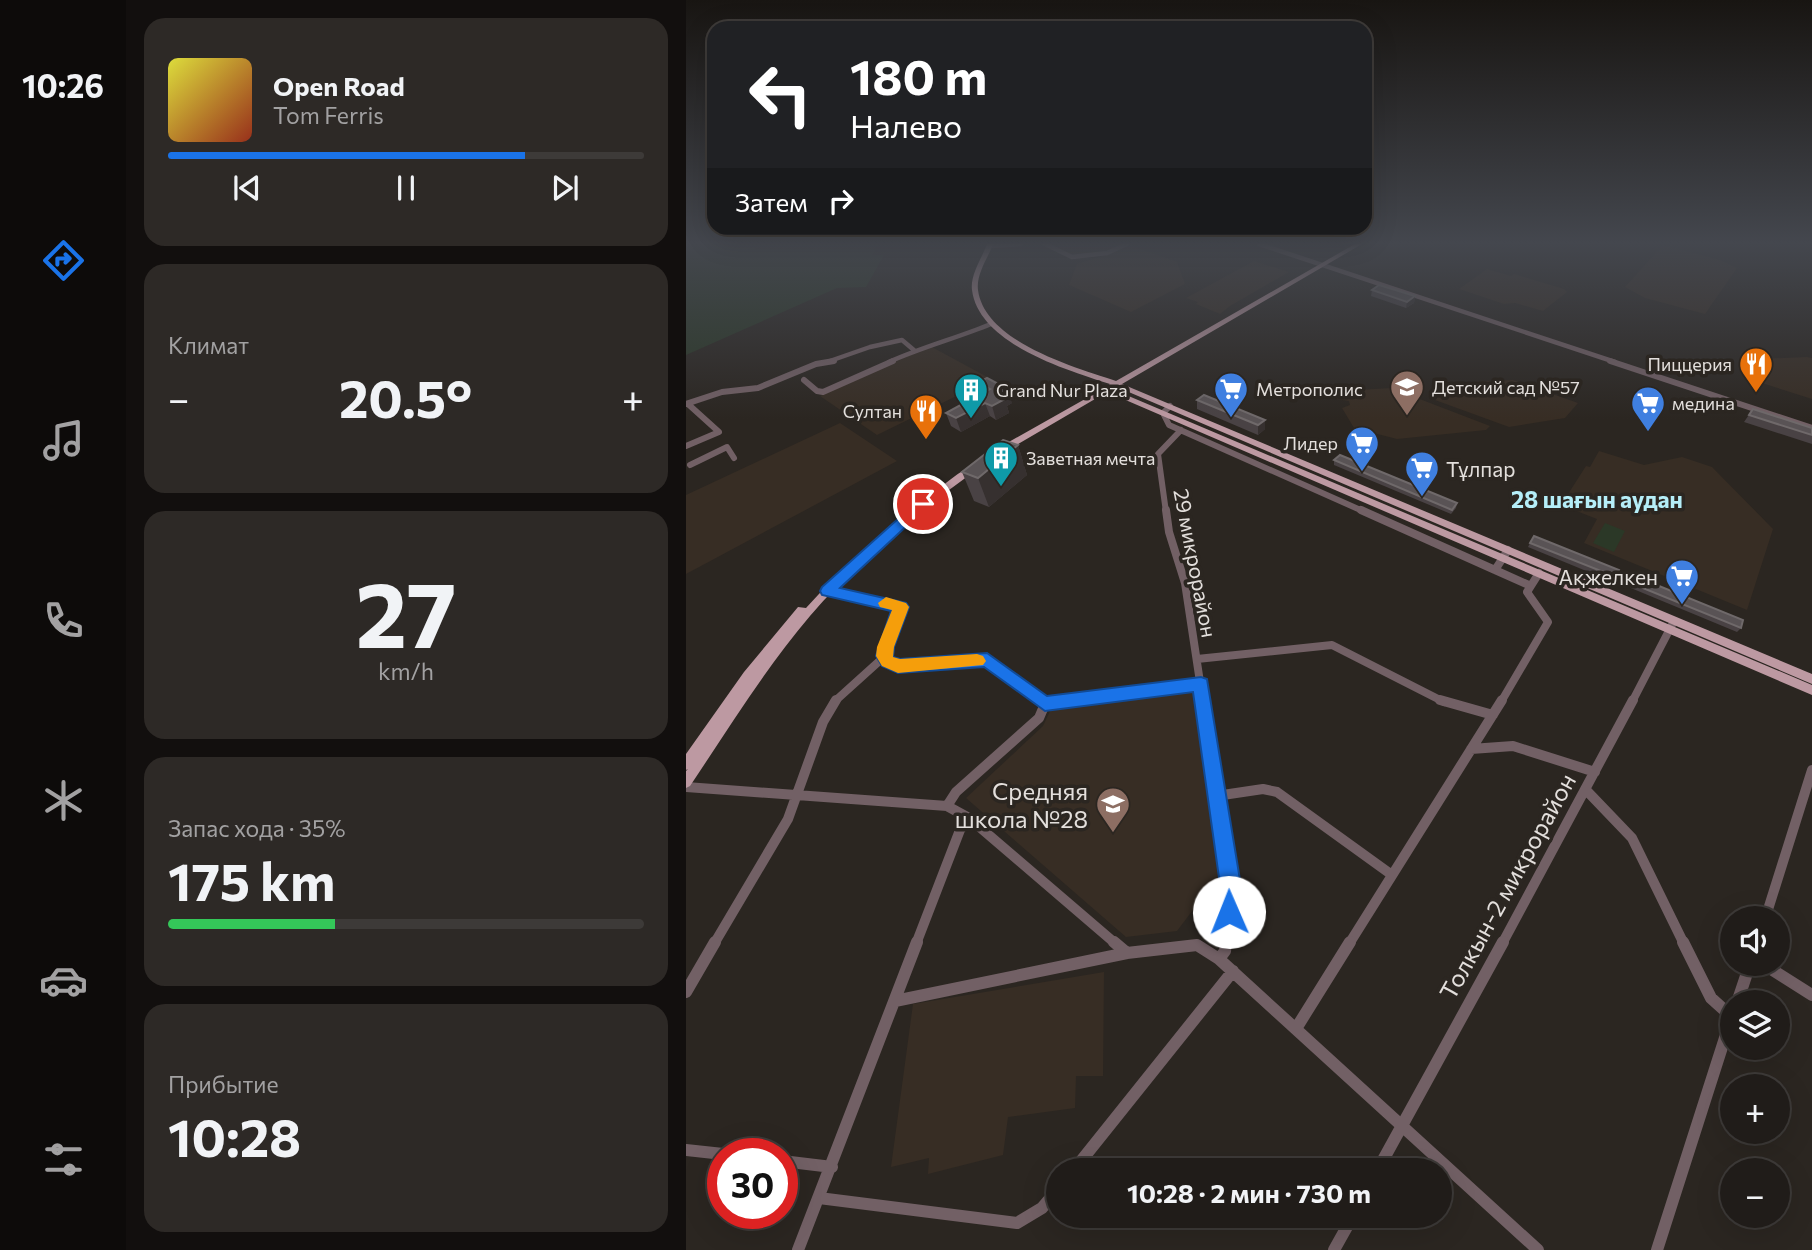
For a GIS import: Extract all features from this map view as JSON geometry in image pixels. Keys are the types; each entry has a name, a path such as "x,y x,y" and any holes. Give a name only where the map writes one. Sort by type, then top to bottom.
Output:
{"main road":[{"path":"978,302 991,324 1019,344 1109,386 1672,625 1812,690"},
{"path":"686,764 780,634 825,590 923,504 985,458 1254,302"},
{"path":"1505,554 1539,573 1812,679"},
{"path":"686,784 761,673 825,590"}],"street":[{"path":"1435,302 1812,428"},
{"path":"804,380 817,391 823,391 915,351 991,324"},
{"path":"734,458 719,432 687,404 722,392 758,388 816,364 830,362 870,347 902,340 915,351"},
{"path":"1167,410 1169,425 1531,586"},
{"name":"29 микрорайон","path":"1181,430 1158,454 1169,532 1185,583 1231,892 1225,951 1219,959"},
{"path":"686,446 719,432"},
{"path":"687,464 727,447"},
{"path":"1495,570 1505,554"},
{"path":"1297,1027 1493,715 1548,622 1527,592 1539,573"},
{"path":"686,992 788,819 823,722 835,701 885,656 901,607 825,590"},
{"name":"Толкын-2 микрорайон","path":"1384,1158 1586,790 1672,625"},
{"path":"1197,659 1332,645 1443,702 1493,715"},
{"path":"885,656 888,661 898,666 987,660 1045,704 1201,684"},
{"path":"947,806 956,792 1039,718 1045,704"},
{"path":"1471,749 1513,746 1595,772"},
{"path":"1769,906 1812,770"},
{"path":"686,784 947,806 969,818 1127,953"},
{"path":"1216,796 1262,789 1277,792 1392,875"},
{"path":"1586,790 1632,838 1711,998 1720,1006"},
{"path":"798,1250 960,830 969,818"},
{"path":"895,1001 1127,953 1197,945 1219,959 1297,1027 1538,1250"},
{"path":"1083,1158 1233,971"},
{"path":"1782,976 1812,995"},
{"path":"1657,1250 1720,1053"},
{"path":"686,1150 707,1152"},
{"path":"798,1163 832,1167"},
{"path":"819,1198 1017,1223 1046,1203"},
{"path":"1334,1250 1346,1228"}],"shaded area":[{"path":"1109,302 1150,302 1131,312"},
{"path":"1198,302 1236,302 1220,314 1196,304"},
{"path":"1499,302 1554,302 1543,311 1515,303"},
{"path":"1661,302 1713,302 1705,314"},
{"path":"930,346 991,379 877,435 820,396"},
{"path":"1812,358 1812,399 1746,378 1757,359"},
{"path":"1513,380 1578,403 1565,418 1509,427 1435,400 1451,383"},
{"name":"Детский сад №57","path":"1391,388 1490,426 1486,430 1397,439 1354,428 1342,408 1350,405 1349,401 1336,399 1336,394 1342,391"},
{"path":"840,423 897,461 686,574 686,495"},
{"path":"1599,451 1644,465 1682,457 1712,467 1773,529 1747,610 1584,543 1597,519 1561,505"},
{"name":"Средняя школа №28","path":"1198,691 1223,870 1177,931 1126,937 966,798 1043,726 1052,707"},
{"path":"1104,972 1103,1076 1076,1076 1075,1108 1008,1117 1003,1155 928,1174 929,1158 891,1167 913,1004"}],"green space":[{"path":"686,302 805,302 686,355"},
{"path":"1605,523 1625,531 1614,552 1593,543"}],"building":[{"path":"987,378 1008,389 998,395 1005,399 992,406 985,403 956,418 946,413 990,389 978,383"},
{"path":"1204,395 1265,420 1258,425 1197,400"},
{"path":"1753,409 1812,428 1812,435 1749,415"},
{"path":"1003,440 1018,445 978,478 962,472"},
{"path":"1340,455 1457,503 1452,510 1334,460"},
{"path":"1534,536 1619,570 1616,577 1530,543"},
{"path":"1632,575 1743,620 1741,628 1628,582"}],"slow traffic":[{"path":"886,603 901,607 886,647 885,656 888,661 898,666 977,661"}],"place":[{"name":"Пиццерия","path":"1756,394"},
{"name":"Детский сад №57","path":"1407,417"},
{"name":"Метрополис","path":"1231,419"},
{"name":"Grand Nur Plaza","path":"971,420"},
{"name":"медина","path":"1648,433"},
{"name":"Султан","path":"926,441"},
{"name":"Лидер","path":"1362,473"},
{"name":"Заветная мечта","path":"1001,488"},
{"name":"Тұлпар","path":"1422,498"},
{"name":"Ақжелкен","path":"1682,606"},
{"name":"Средняя школа №28","path":"1113,834"}],"district":[{"name":"28 шағын аудан","path":"1597,499"}],"route":[{"path":"923,504 872,547 827,591 901,607 886,647 885,656 888,661 898,666 987,660 1045,704 1201,684 1231,892 1229,912"}]}
